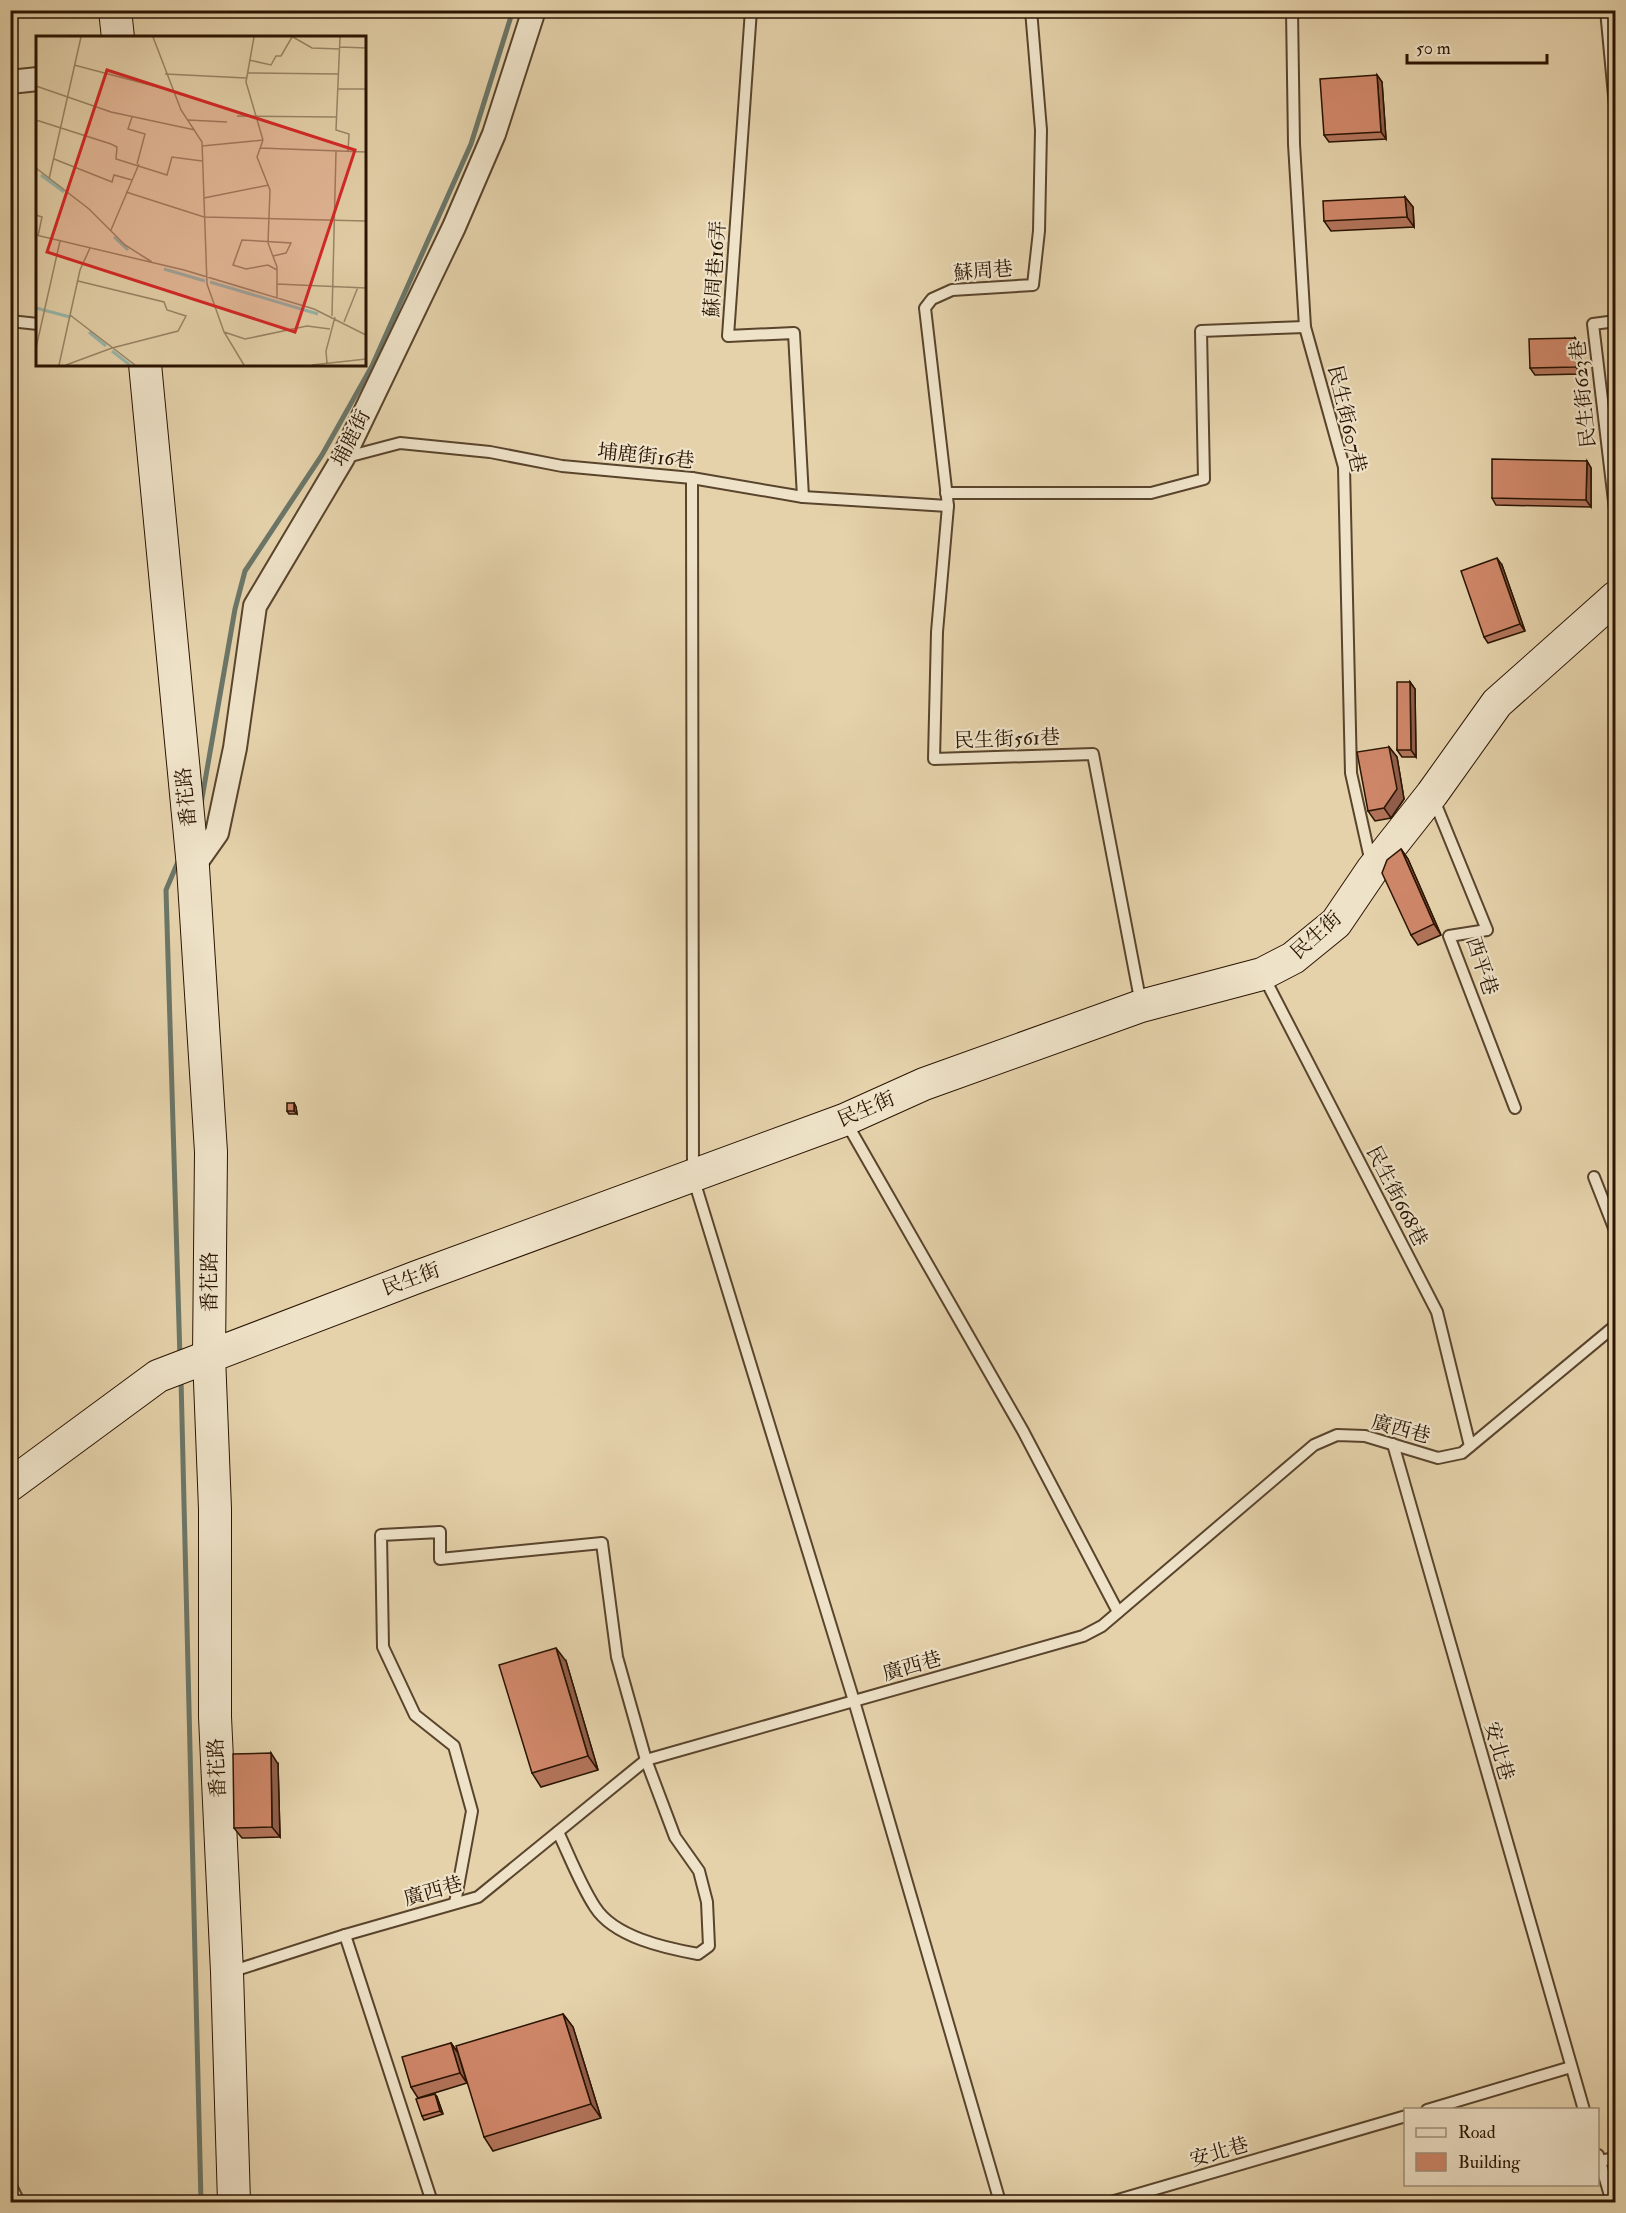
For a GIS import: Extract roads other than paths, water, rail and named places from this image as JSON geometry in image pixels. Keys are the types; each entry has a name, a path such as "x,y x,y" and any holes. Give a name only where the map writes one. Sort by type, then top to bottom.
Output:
{"street":[{"path":"115,10 118,36"},
{"name":"埔鹿街","path":"193,867 217,833 235,748 255,606 343,458 467,196 494,134 534,10"},
{"path":"10,82 36,79"},
{"name":"番花路","path":"145,366 193,867 211,1152 209,1356 215,1509 215,1717 234,2202"},
{"name":"民生街","path":"10,1485 158,1376 406,1281 844,1120 924,1084 1141,1006 1262,974 1293,958 1336,923 1372,870 1432,794 1497,703 1616,597"}],"lane":[{"name":"蘇周巷16弄","path":"751,10 728,336 794,333 803,496"},
{"name":"蘇周巷","path":"946,492 925,308 932,299 952,290 1033,285 1039,231 1041,130 1031,10"},
{"name":"民生街607巷","path":"1292,10 1294,144 1305,327 1344,467 1351,773 1372,870"},
{"path":"1606,10 1616,117"},
{"path":"10,321 36,324"},
{"name":"民生街623巷","path":"1616,321 1593,324 1616,518"},
{"path":"946,492 1150,493 1204,479 1201,331 1305,327"},
{"name":"埔鹿街16巷","path":"343,458 400,443 490,452 562,466 692,478 803,496 948,506"},
{"path":"692,478 693,1177 854,1701 1000,2202"},
{"name":"民生街561巷","path":"946,492 948,506 937,632 934,759 1092,754 1141,1006"},
{"name":"西平巷","path":"1432,794 1487,930 1449,936 1515,1108"},
{"name":"民生街668巷","path":"1262,974 1437,1312 1470,1446"},
{"path":"844,1120 1023,1431 1118,1611"},
{"path":"1594,1177 1616,1233"},
{"path":"1470,1446 1616,1325"},
{"name":"廣西巷","path":"226,1972 478,1897 646,1760 1083,1636 1102,1626 1314,1445 1337,1436 1365,1436 1438,1458 1462,1453 1470,1446"},
{"name":"安北巷","path":"1393,1444 1570,2067 1584,2108"},
{"path":"455,1903 472,1811 454,1746 415,1715 383,1647 381,1535 440,1532 440,1559 602,1543 617,1657 646,1760 675,1837 699,1871 707,1902 709,1946 698,1954 665,1948 616,1928 596,1909 558,1832"},
{"path":"345,1935 432,2202"},
{"path":"1430,2108 1570,2067"},
{"name":"安北巷","path":"1111,2202 1404,2117"},
{"path":"1599,2158 1616,2158"},
{"path":"1599,2161 1612,2202"},
{"path":"10,2184 19,2202"}],"waterway":[{"path":"201,804 235,609 245,571 322,455 372,366 471,144 513,10"},
{"path":"180,857 166,890 180,1358"},
{"path":"181,1379 201,2202"}]}
